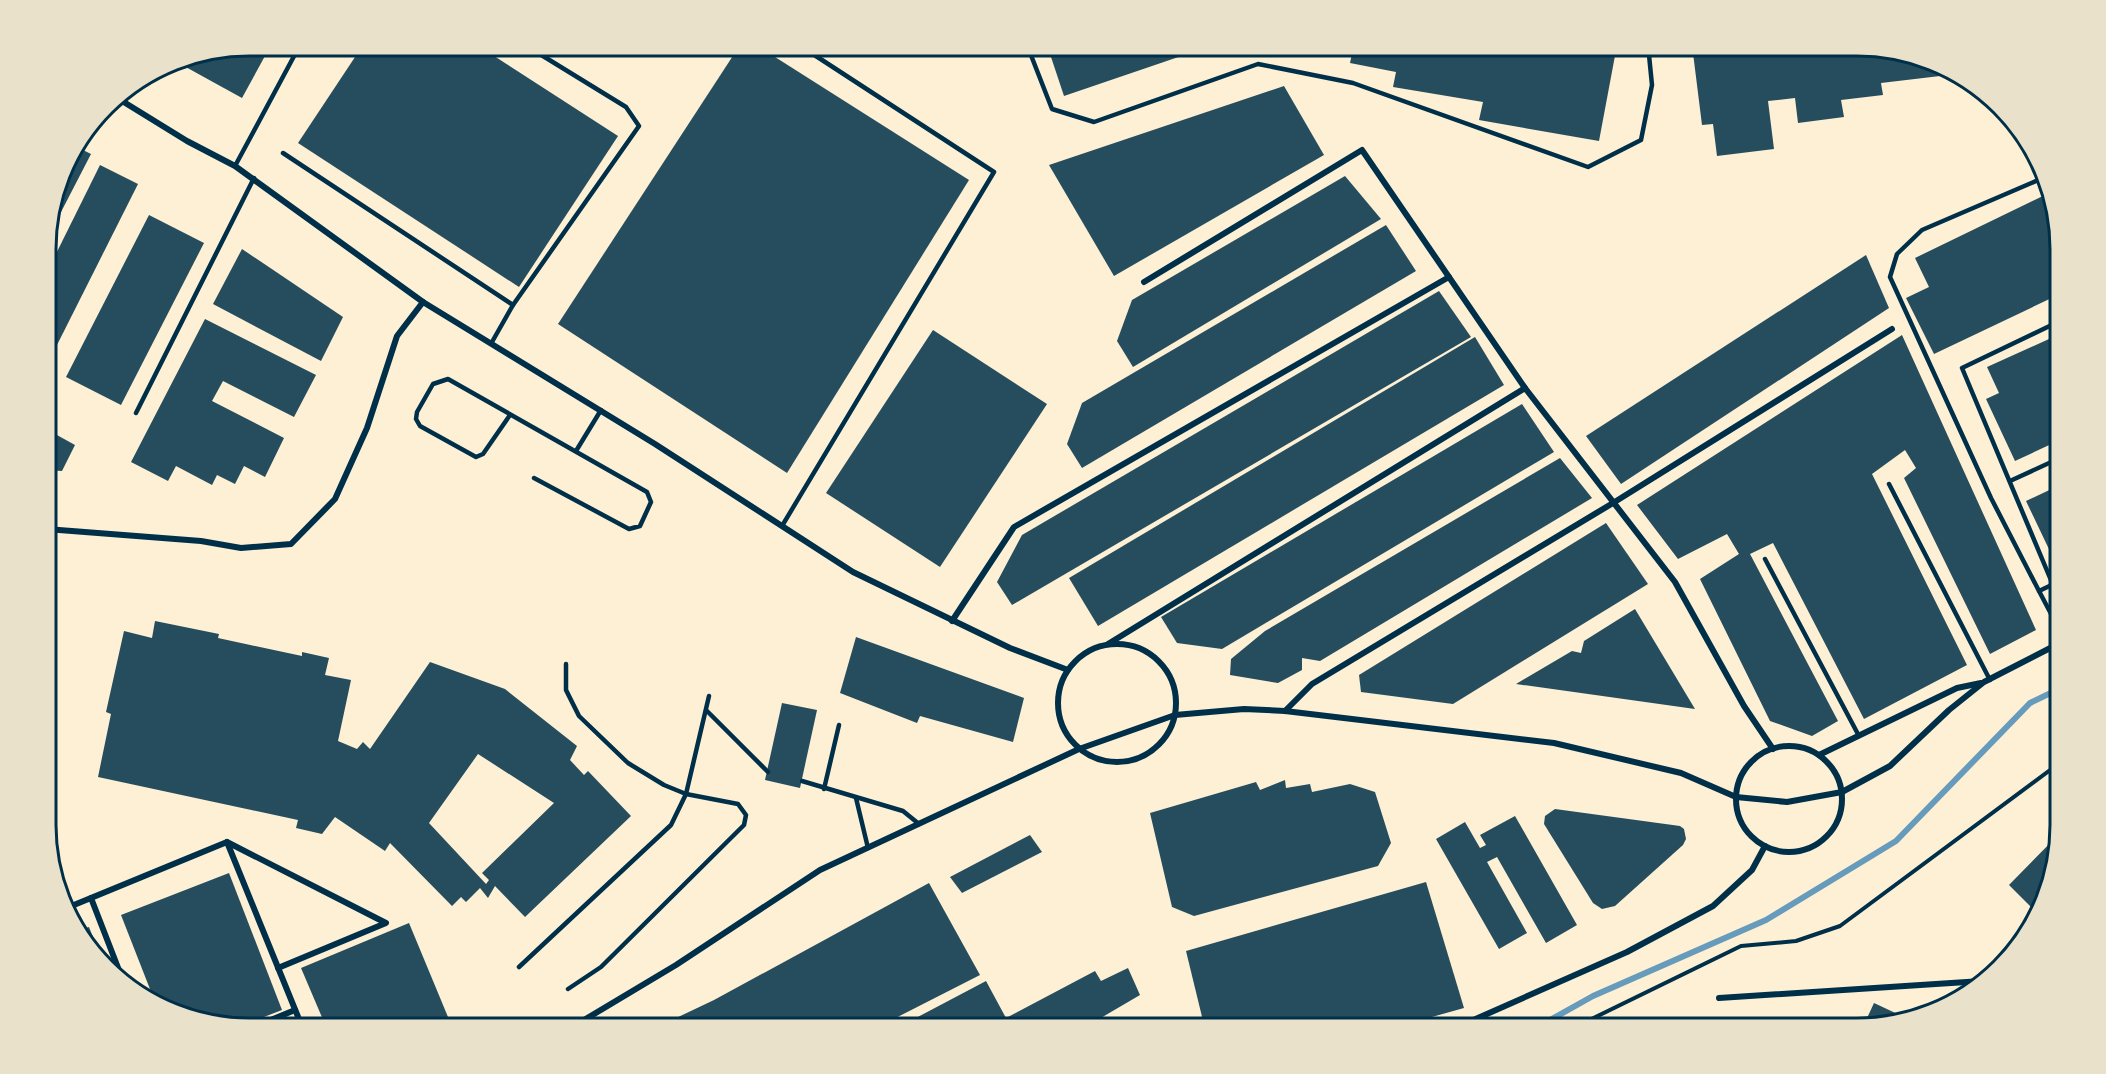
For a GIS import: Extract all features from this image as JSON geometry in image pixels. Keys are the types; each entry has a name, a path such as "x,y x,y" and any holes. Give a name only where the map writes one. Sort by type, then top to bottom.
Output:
{"street":[{"path":"123,102 187,141 254,178 423,302 601,410 853,572 1010,648 1068,670"},
{"path":"1144,282 1362,150 1525,388 1675,582 1744,706 1773,749"},
{"path":"952,621 1014,527 1449,277"},
{"path":"56,530 201,541 241,548 291,544 335,499 367,428 397,336 423,302"},
{"path":"1285,711 1312,684 1613,503 1892,329"},
{"path":"1108,644 1137,648 1160,662 1170,676 1176,694 1175,715 1170,729 1160,744 1146,755 1129,761 1110,762 1079,749 1067,734 1060,718 1059,693 1068,670 1080,657 1108,644 1525,388"},
{"path":"587,1018 676,965 804,878 1079,749 1175,715 1244,709 1285,711 1554,743 1681,773 1736,797 1787,802 1842,792 1890,766 1949,710 1987,681 2050,649"},
{"path":"1819,755 1860,738 1957,688 1987,681"},
{"path":"1789,746 1819,755 1834,772 1842,792 1842,809 1836,824 1826,837 1813,846 1797,852 1780,851 1765,846 1743,825 1738,812 1736,797 1747,767 1759,756 1773,749 1789,746"},
{"path":"226,842 298,1018"},
{"path":"73,905 226,842 386,922 278,968"},
{"path":"1478,1018 1627,952 1713,906 1752,870 1765,846"},
{"path":"91,898 118,967"},
{"path":"1719,998 1971,982"},
{"path":"276,1018 295,1010"}],"lane":[{"path":"235,166 294,56"},
{"path":"492,342 513,305 639,126 626,107 543,56"},
{"path":"782,526 994,172 816,56"},
{"path":"1031,56 1052,109 1095,122 1258,64 1353,83 1588,167 1641,140 1652,85 1649,56"},
{"path":"283,153 513,305"},
{"path":"136,413 254,178"},
{"path":"2038,180 1922,230 1897,254 1890,278 1991,498 2050,612"},
{"path":"2050,326 1962,368 2050,578"},
{"path":"510,415 483,454 476,457 420,426 416,419 417,412 433,384 448,379 576,451 650,496 651,502 640,526 629,529 534,478"},
{"path":"576,451 601,410"},
{"path":"2010,481 2050,463"},
{"path":"1889,484 1987,681"},
{"path":"1765,558 1860,738"},
{"path":"2039,591 2050,586"},
{"path":"566,664 566,690 579,716 628,763 664,785 686,794 738,804 746,815 744,825 601,967 568,989"},
{"path":"519,967 671,825 686,794 710,696"},
{"path":"706,711 768,772"},
{"path":"824,789 839,725"},
{"path":"802,781 903,811 920,825"},
{"path":"856,798 868,848"}],"path":[{"path":"1594,1018 1741,946 1796,941 1840,926 2050,770"}],"building":[{"path":"265,56 242,98 185,66 223,57"},
{"path":"356,56 494,56 618,136 519,287 298,143"},
{"path":"733,56 773,56 969,180 787,473 558,324"},
{"path":"1051,56 1181,56 1064,96"},
{"path":"1352,56 1615,56 1599,141 1479,120 1483,102 1393,87 1396,72 1350,63"},
{"path":"1693,56 1883,57 1908,62 1944,76 1881,83 1883,95 1841,100 1844,117 1798,123 1795,98 1768,101 1774,149 1717,156 1713,124 1702,125"},
{"path":"1284,86 1324,155 1114,276 1049,165"},
{"path":"83,150 91,154 58,217 62,198 75,163"},
{"path":"100,165 138,184 56,347 56,254"},
{"path":"1345,176 1381,219 1133,367 1117,341 1132,300"},
{"path":"2043,196 2049,223 2050,299 1934,354 1906,298 1929,287 1915,258"},
{"path":"149,215 204,243 121,405 66,377"},
{"path":"1386,225 1416,271 1082,468 1067,444 1082,403"},
{"path":"242,249 343,317 321,361 213,304"},
{"path":"1866,255 1889,308 1621,484 1586,436"},
{"path":"1439,291 1471,337 1012,605 997,582 1022,535"},
{"path":"205,319 316,375 294,417 223,381 212,401 284,438 265,477 244,466 235,484 217,475 212,485 176,466 168,481 131,462"},
{"path":"933,330 1047,404 940,567 826,493"},
{"path":"1902,335 2036,630 1990,654 1904,478 1916,468 1905,450 1872,474 1967,665 1864,719 1773,543 1750,554 1838,721 1812,736 1770,721 1700,579 1739,554 1727,534 1678,559 1637,505"},
{"path":"1475,337 1504,385 1098,626 1069,578"},
{"path":"2050,339 2050,445 2015,461 1986,399 1999,393 1987,367"},
{"path":"1522,404 1554,452 1222,649 1177,643 1161,617"},
{"path":"56,435 75,445 62,471 56,471"},
{"path":"1560,458 1592,498 1320,661 1302,658 1302,670 1278,683 1230,675 1231,659 1265,631"},
{"path":"2050,490 2050,551 2026,501"},
{"path":"1606,523 1648,584 1453,704 1361,692 1359,675"},
{"path":"1635,609 1695,709 1516,684 1572,651 1581,653 1584,641"},
{"path":"155,621 219,634 218,638 302,656 302,652 329,658 325,675 351,680 338,741 357,749 363,742 370,749 430,662 505,689 577,746 570,760 584,775 588,771 631,816 525,917 495,886 488,898 480,888 466,902 461,897 452,906 390,843 385,851 335,817 322,834 296,828 298,820 98,777 111,714 106,712 124,631 152,638","holes":["478,754 554,803 482,873 489,880 486,884 429,823"]},
{"path":"856,637 1024,698 1013,742 920,716 917,723 840,693"},
{"path":"782,703 817,710 800,788 765,780"},
{"path":"1285,780 1286,788 1310,784 1312,792 1350,784 1375,792 1391,843 1378,866 1194,916 1172,907 1150,813 1256,782 1260,790"},
{"path":"1555,809 1680,826 1684,829 1686,839 1683,845 1615,906 1602,909 1593,903 1544,824 1545,816"},
{"path":"1515,816 1577,925 1546,943 1497,857 1487,862 1527,933 1499,949 1436,839 1465,822 1480,848 1486,845 1480,835"},
{"path":"1030,835 1042,852 962,893 950,877"},
{"path":"2049,844 2044,876 2032,908 2009,885"},
{"path":"229,873 282,1010 261,1018 211,1015 186,1008 152,993 121,915"},
{"path":"1426,882 1464,1008 1428,1018 1202,1018 1186,951"},
{"path":"929,883 980,975 896,1018 676,1018 714,1000"},
{"path":"409,923 448,1018 322,1018 301,968"},
{"path":"89,927 95,943 95,943 85,928"},
{"path":"1128,968 1140,995 1101,1018 1006,1018 1095,971 1101,981"},
{"path":"986,981 1006,1018 916,1018"},
{"path":"1874,1003 1898,1014 1895,1015 1867,1018"}],"waterway":[{"path":"1554,1018 1593,996 1766,920 1896,841 2030,703 2050,693"}]}
